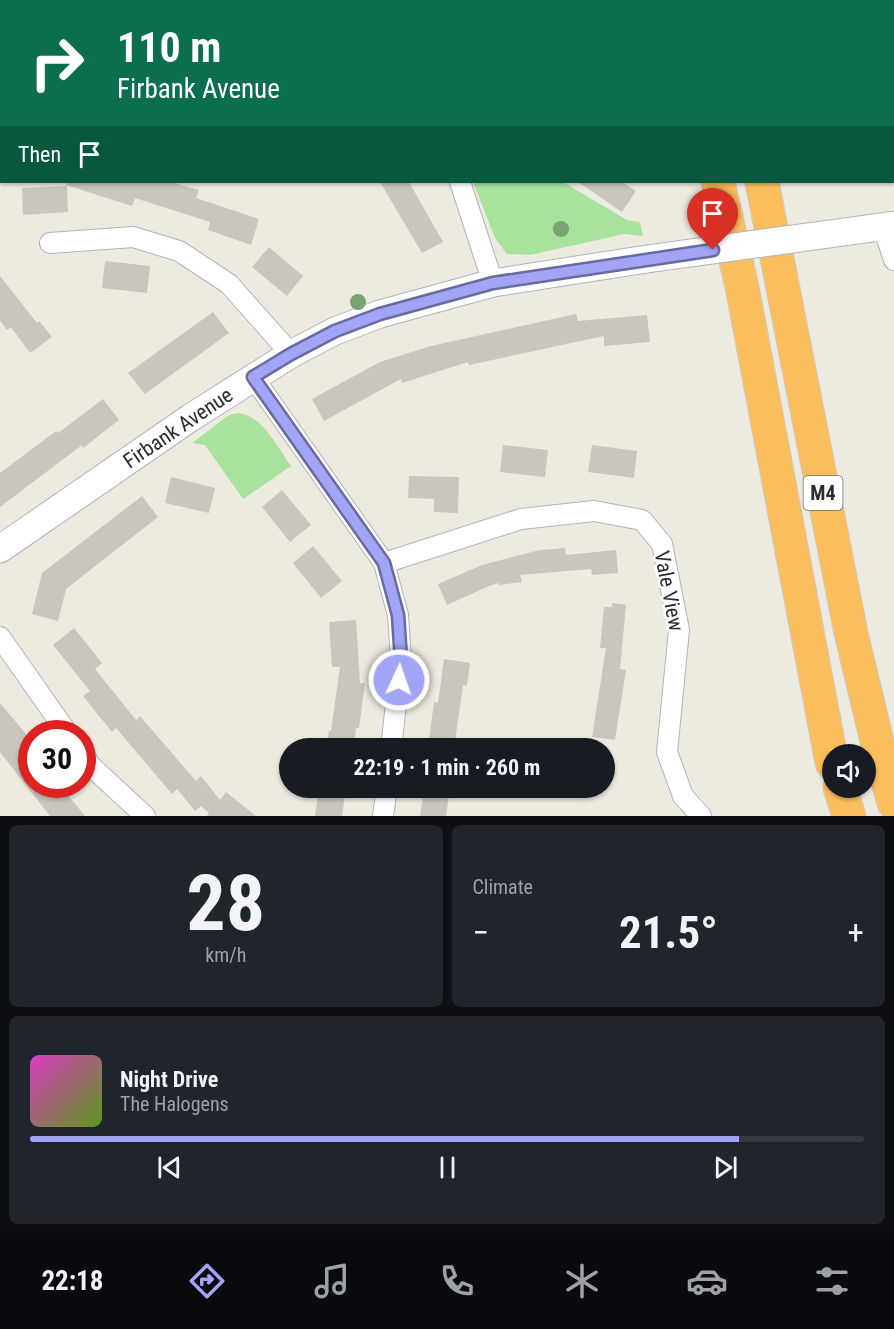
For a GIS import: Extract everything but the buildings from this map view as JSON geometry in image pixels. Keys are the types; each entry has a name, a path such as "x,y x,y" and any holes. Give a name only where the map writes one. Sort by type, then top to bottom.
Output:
{"highway":[{"name":"M4","path":"718,183 742,287 828,744"},
{"name":"M4","path":"762,183 851,633 894,803"},
{"path":"843,798 849,816"}],"street":[{"path":"460,183 493,283"},
{"path":"889,225 894,260"},
{"name":"Firbank Avenue","path":"0,549 253,377 335,331 380,314 493,283 889,225"},
{"path":"50,243 133,237 179,251 229,284 291,354"},
{"path":"253,377 384,563 398,615 401,660 392,738"},
{"name":"Vale View","path":"384,563 521,519 594,511 642,519 662,544 679,630 667,752 683,796 701,816"},
{"path":"0,637 58,720"},
{"path":"96,771 145,816"},
{"path":"383,816 386,798"}],"green space":[{"path":"473,183 565,183 627,220 640,222 643,236 624,234 530,255 507,254 495,238"},
{"path":"237,413 254,419 261,425 291,466 243,499 205,445 192,443 229,415"}],"route":[{"path":"399,680 401,660 398,615 384,563 253,377 335,331 380,314 493,283 713,250"}]}
